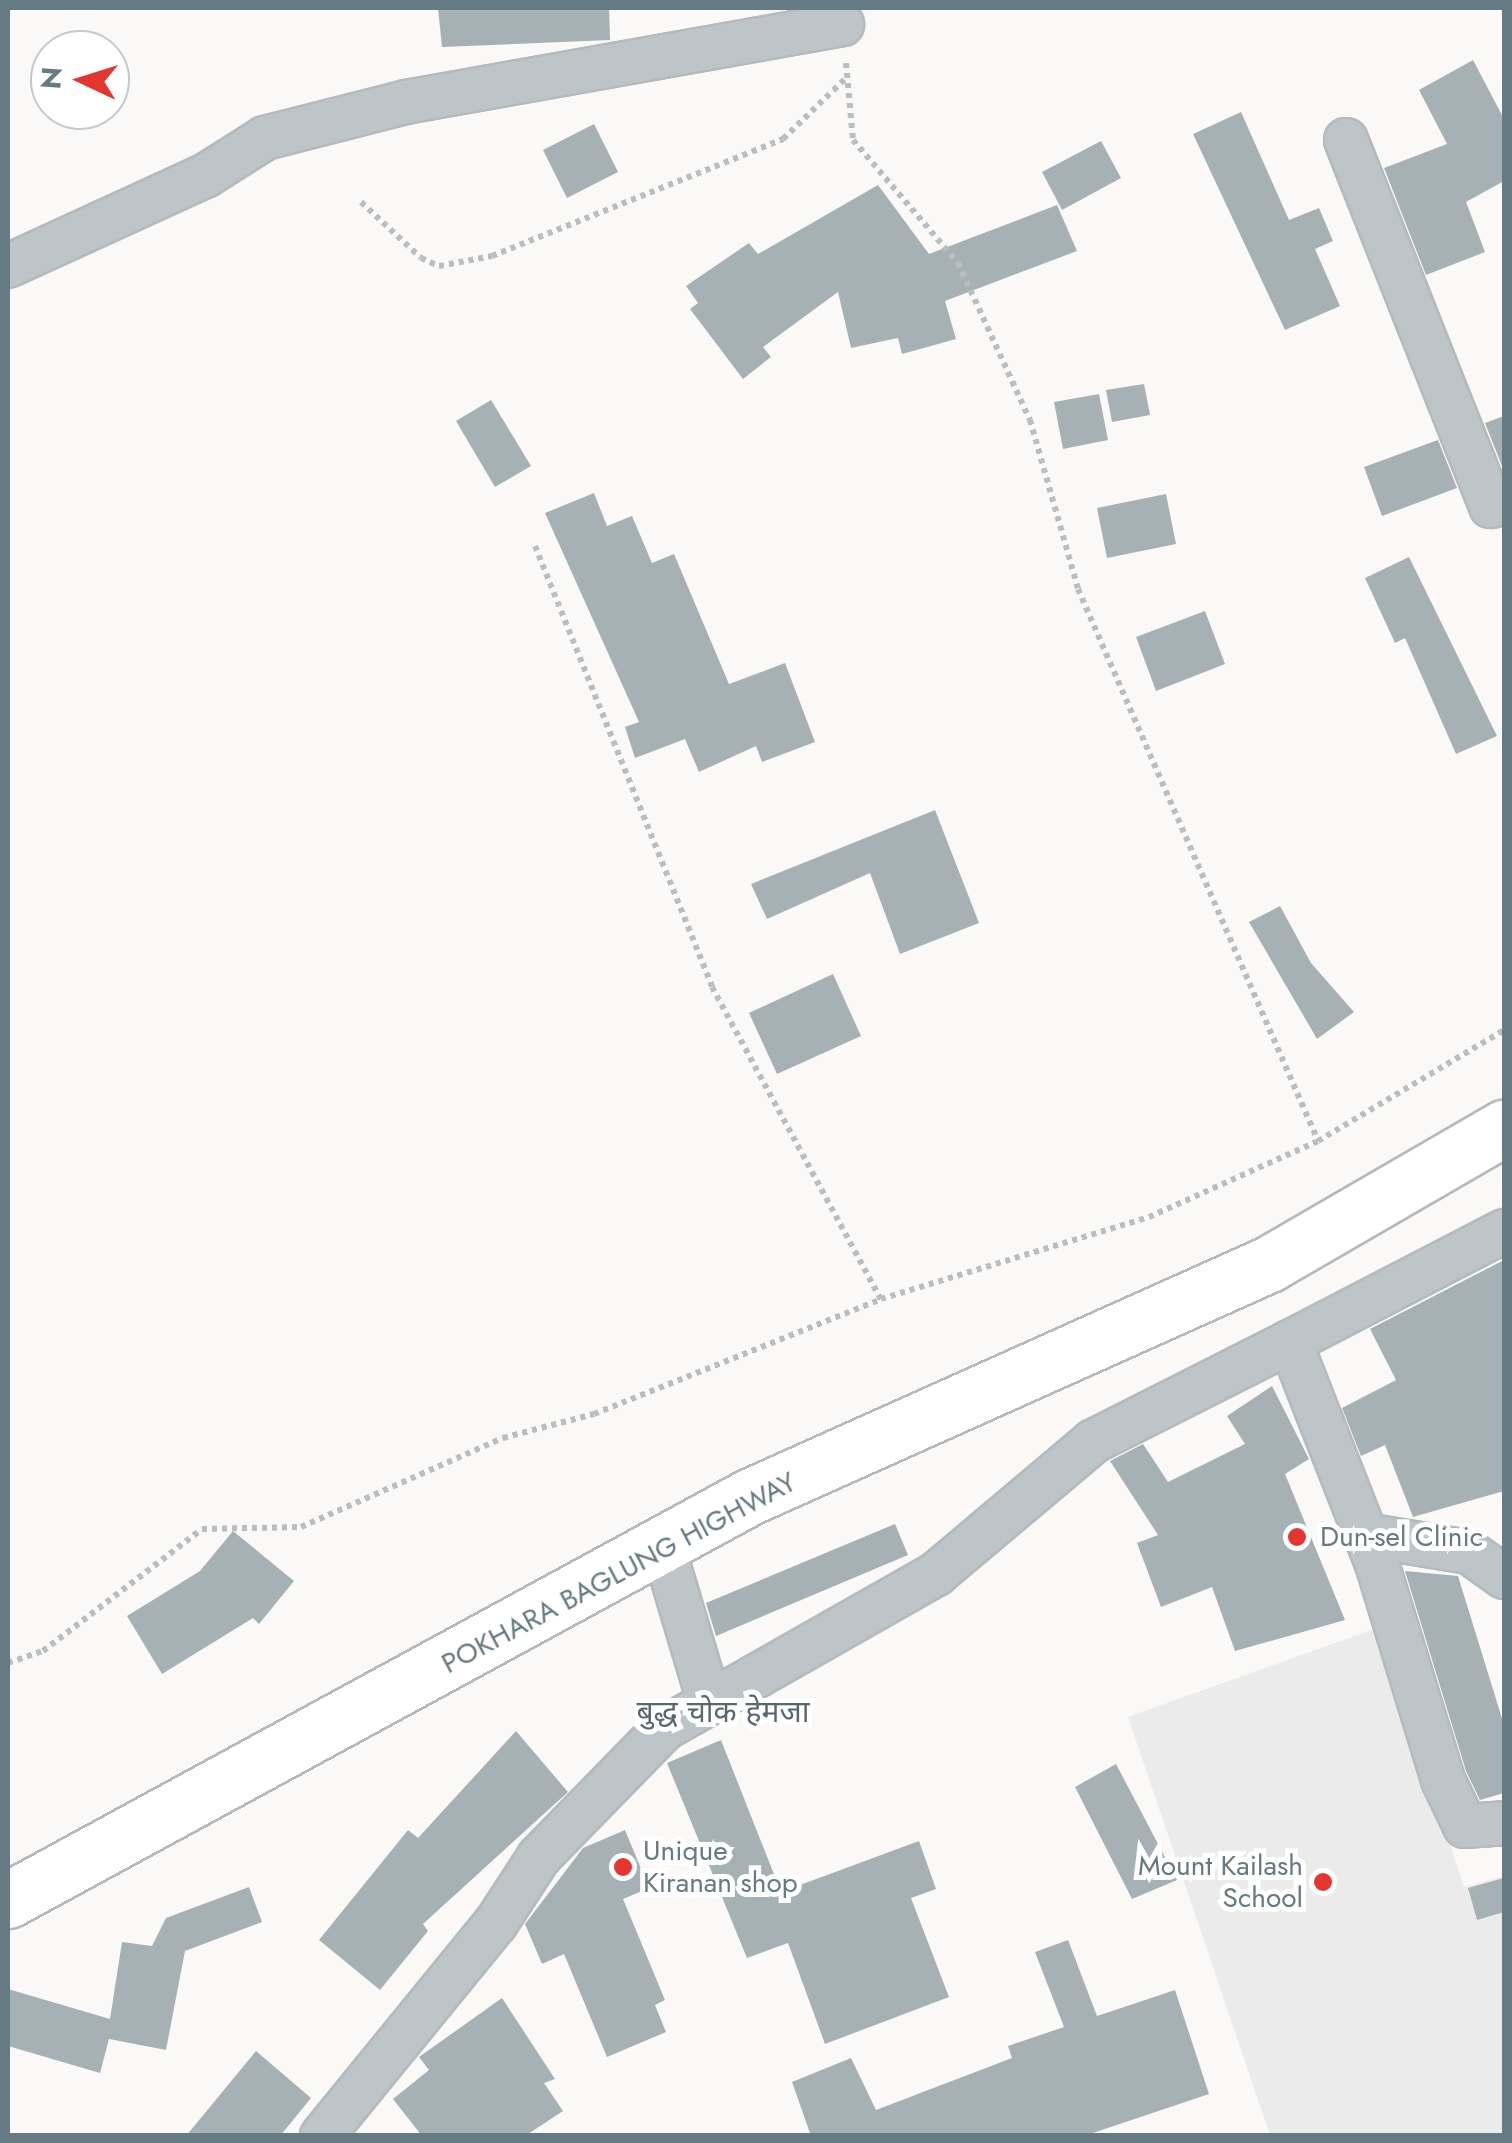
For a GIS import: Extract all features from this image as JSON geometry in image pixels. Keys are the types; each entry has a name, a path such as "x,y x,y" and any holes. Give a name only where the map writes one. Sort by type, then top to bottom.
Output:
{"highway":[{"name":"POKHARA BAGLUNG HIGHWAY","path":"8,1900 664,1550 749,1497 1286,1255 1504,1128"}],"street":[{"path":"8,266 204,176 265,138 406,102 842,24"},
{"path":"1346,140 1491,506 1504,501"},
{"path":"322,2136 496,1923 538,1856 665,1728 708,1698 936,1574 1094,1441 1504,1231"},
{"path":"1290,1342 1366,1535 1465,1826 1504,1823"},
{"path":"1366,1535 1469,1552 1504,1576"},
{"path":"664,1550 708,1698"}],"path":[{"path":"842,24 852,140 958,263 1030,420 1078,589 1318,1141"},
{"path":"361,202 421,258 439,266 492,256 784,139 847,77"},
{"path":"534,546 712,987 880,1299"},
{"path":"8,1662 43,1651 202,1529 300,1527 503,1438 594,1414 880,1299 1150,1217 1318,1141 1504,1030"}],"shaded area":[{"name":"Mount Kailash School","path":"1380,1627 1464,1887 1504,1876 1504,2135 1270,2135 1128,1717"}],"building":[{"path":"438,8 609,8 610,40 442,47"},
{"path":"1473,60 1504,119 1504,181 1466,202 1485,252 1426,275 1384,168 1447,144 1419,90"},
{"path":"1241,112 1289,220 1319,208 1333,241 1315,249 1340,306 1285,330 1193,134"},
{"path":"594,124 618,172 567,198 543,150"},
{"path":"1101,141 1121,178 1062,210 1042,172"},
{"path":"878,185 929,254 1057,205 1077,251 945,301 956,339 902,354 898,338 851,348 838,292 763,347 771,357 743,379 690,309 698,303 686,286 749,243 758,254"},
{"path":"1144,384 1150,415 1112,422 1106,390"},
{"path":"1099,394 1108,440 1063,449 1054,402"},
{"path":"491,400 531,466 495,487 456,421"},
{"path":"1504,416 1504,471 1485,423"},
{"path":"1438,440 1457,488 1382,516 1364,467"},
{"path":"594,493 607,526 632,516 652,563 674,554 729,684 785,663 815,742 762,762 756,746 699,772 685,739 635,758 625,727 639,722 545,513"},
{"path":"1166,494 1176,544 1107,558 1097,508"},
{"path":"1409,557 1497,736 1456,754 1405,638 1395,643 1365,578"},
{"path":"1205,611 1225,664 1156,691 1136,637"},
{"path":"935,810 979,923 900,954 870,873 767,919 751,884"},
{"path":"1280,906 1311,963 1354,1012 1317,1039 1249,922"},
{"path":"833,974 861,1036 777,1074 749,1013"},
{"path":"1504,1260 1504,1491 1413,1517 1385,1445 1361,1456 1342,1408 1396,1380 1370,1329"},
{"path":"1272,1386 1309,1459 1285,1474 1345,1620 1235,1651 1212,1587 1161,1607 1137,1543 1158,1535 1110,1461 1143,1444 1168,1482 1245,1444 1227,1416"},
{"path":"895,1524 908,1555 716,1636 706,1603"},
{"path":"233,1531 294,1581 259,1624 253,1618 162,1674 127,1616 200,1571"},
{"path":"1405,1571 1458,1576 1504,1725 1504,1793 1480,1800 1466,1771"},
{"path":"516,1731 568,1792 423,1924 428,1931 380,1990 319,1940 408,1830 418,1838"},
{"path":"721,1740 781,1892 919,1841 936,1889 911,1898 949,1997 825,2044 788,1943 747,1958 667,1763"},
{"path":"1116,1764 1177,1880 1132,1899 1075,1787"},
{"path":"625,1830 649,1888 623,1899 665,2000 655,2005 666,2032 607,2057 564,1954 542,1964 525,1924 583,1848"},
{"path":"1504,1878 1504,1912 1477,1920 1468,1888"},
{"path":"249,1887 262,1922 185,1951 166,2050 109,2039 100,2073 8,2046 8,1989 110,2019 122,1942 152,1946 166,1918"},
{"path":"1068,1940 1097,2016 1175,1990 1209,2094 1084,2136 811,2136 792,2082 851,2058 876,2110 1012,2058 1008,2046 1064,2027 1035,1952"},
{"path":"502,1998 555,2079 544,2083 563,2111 525,2136 422,2136 393,2099 429,2070 419,2057"},
{"path":"256,2051 311,2098 280,2136 186,2136"}],"place":[{"name":"Dun-sel Clinic","path":"1297,1537"},
{"name":"Unique Kiranan shop","path":"623,1867"},
{"name":"Mount Kailash School","path":"1323,1882"}],"district":[{"name":"बुद्ध चोक हेमजा","path":"723,1712"}]}
